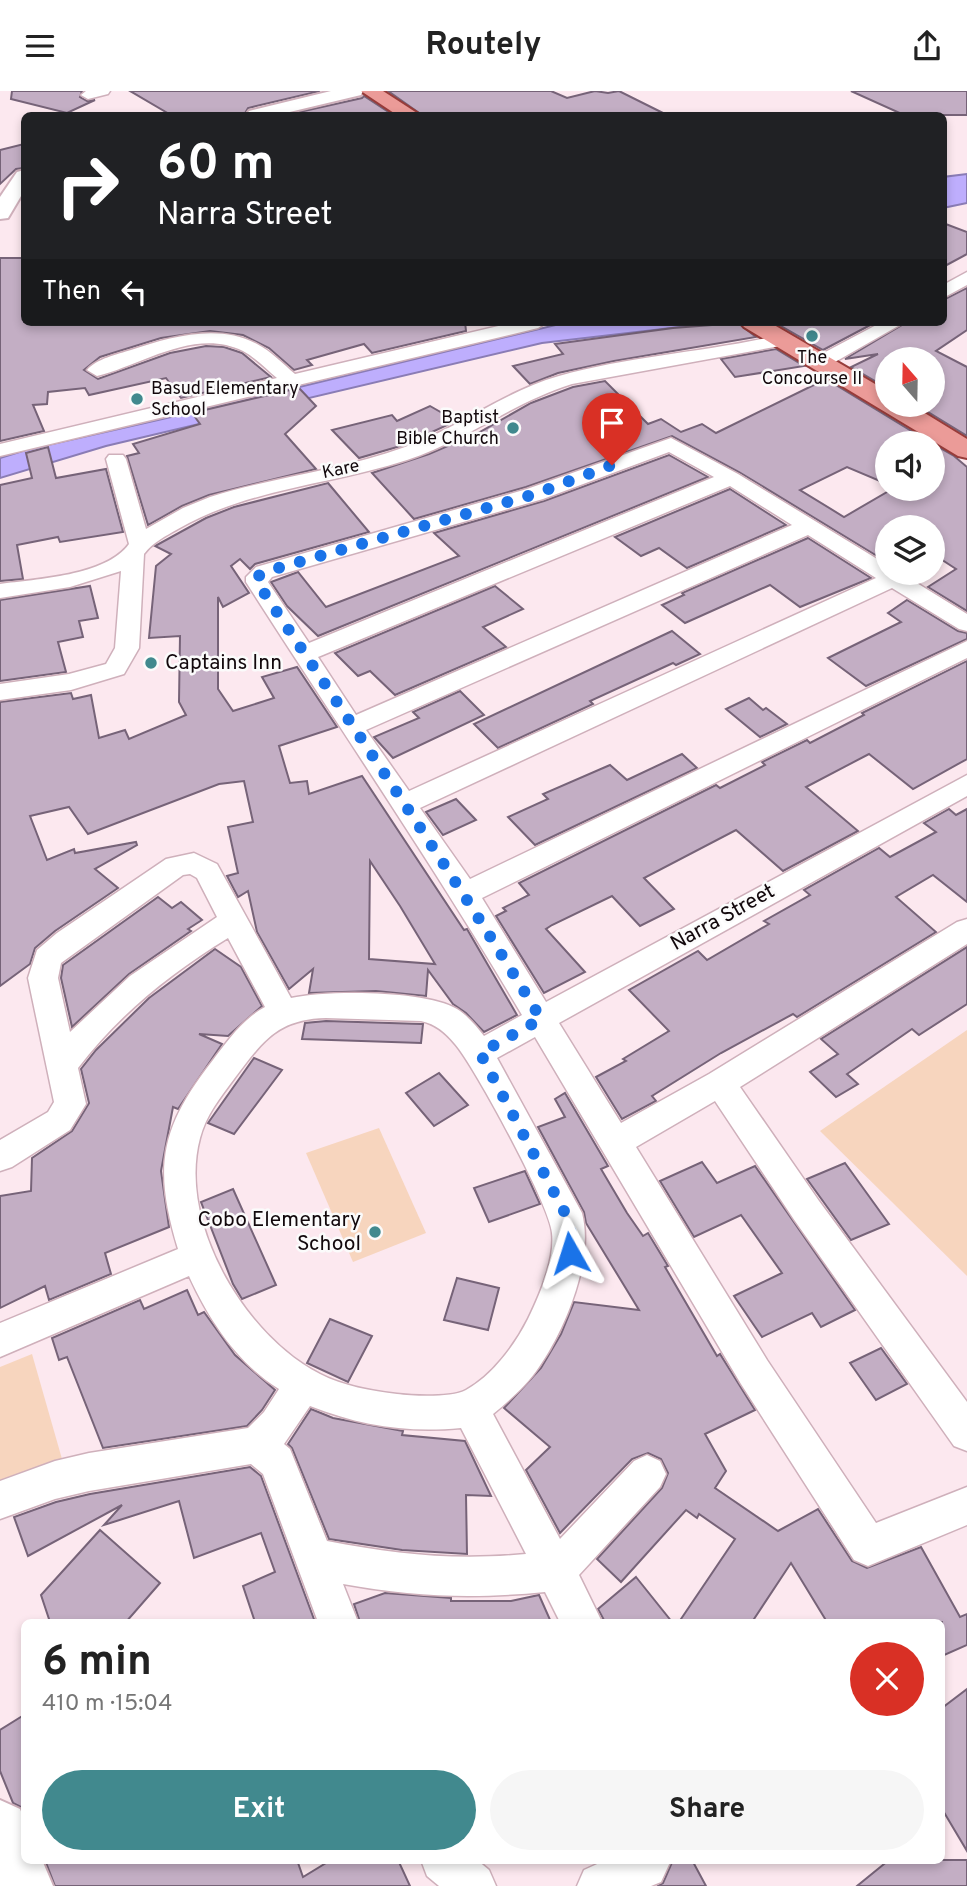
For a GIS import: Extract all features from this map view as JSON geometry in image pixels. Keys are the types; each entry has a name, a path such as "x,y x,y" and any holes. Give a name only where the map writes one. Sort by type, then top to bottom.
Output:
{"main road":[{"path":"370,91 406,112"},
{"path":"759,326 875,395"},
{"path":"912,417 967,450"}],"street":[{"path":"88,95 103,91"},
{"path":"268,112 354,91"},
{"path":"0,171 21,175"},
{"path":"0,213 21,181"},
{"path":"947,290 967,277"},
{"path":"0,450 520,326"},
{"path":"821,362 888,326"},
{"name":"Kare","path":"0,591 92,576 120,564 136,548 176,520 208,504 261,487 386,461 432,445 522,394 566,380 784,340"},
{"path":"97,370 157,347 188,341 234,341 248,346 289,379"},
{"path":"875,569 679,446 663,446 535,494 264,572 257,577 257,582 351,727 465,894 754,1372 868,1546 967,1506"},
{"path":"0,692 71,682 115,669 127,648 136,548 116,459"},
{"path":"304,654 731,478"},
{"path":"351,727 807,527"},
{"path":"405,804 879,585"},
{"path":"902,585 967,624"},
{"path":"465,894 967,649"},
{"name":"Narra Street","path":"480,1053 967,784"},
{"path":"0,1157 60,1121 70,1104 43,978 47,958 67,941 176,866 194,863 207,871 283,1012"},
{"path":"62,1065 81,1038 137,986 185,950 233,921"},
{"path":"616,1142 720,1083 967,930"},
{"path":"315,1006 425,1009 452,1019 464,1030 480,1053 565,1213 571,1233 570,1253 545,1327 523,1363 502,1385 471,1409 414,1413 372,1407 332,1396 303,1384 266,1358 239,1327 217,1297 197,1257 184,1214 179,1181 181,1149 192,1113 245,1042 260,1026 283,1012 315,1006"},
{"path":"720,1083 807,1211 967,1433"},
{"path":"0,1340 197,1257"},
{"path":"0,1500 55,1480 89,1472 257,1445 277,1425 303,1384"},
{"path":"471,1409 580,1619"},
{"path":"257,1445 276,1462 337,1619"},
{"path":"313,1558 396,1574 484,1578 555,1571 647,1474"},
{"path":"0,1829 24,1886"},
{"path":"448,1864 474,1886"},
{"path":"600,1886 646,1864"}],"shaded area":[{"path":"967,174 967,203 947,207 947,176"},
{"path":"551,326 689,326 542,343 106,446 0,478 0,458"},
{"path":"967,1030 967,1276 820,1131"},
{"path":"379,1128 426,1233 353,1262 306,1153"},
{"path":"32,1354 64,1466 0,1493 0,1367"}],"building":[{"path":"12,91 82,91 80,97 87,101 95,100 69,112 63,112 11,99"},
{"path":"130,91 320,91 248,108 246,112 166,112"},
{"path":"388,91 551,91 567,98 595,91 619,91 661,112 418,112"},
{"path":"851,91 967,91 967,115 947,115 947,112 897,112"},
{"path":"364,96 388,112 299,112"},
{"path":"21,145 21,168 16,169 0,184 0,150"},
{"path":"947,224 967,232 967,254 947,265"},
{"path":"0,258 21,258 21,326 465,326 466,331 372,353 364,344 307,360 312,365 294,370 269,348 243,335 210,331 161,338 100,357 84,370 98,379 170,353 206,346 224,347 242,353 271,377 181,398 166,378 89,395 85,388 48,392 47,404 33,405 44,431 0,441"},
{"path":"967,288 967,330 942,347 875,347 875,354 845,359 900,326 947,326 947,298"},
{"path":"742,326 756,337 614,361 558,373 530,384 513,366 563,354 555,344 673,328"},
{"path":"781,326 868,326 823,350"},
{"path":"776,349 804,366 735,377 721,359"},
{"path":"875,355 875,381 851,367"},
{"path":"945,356 967,367 967,436 936,417 945,417"},
{"path":"826,379 875,409 875,417 888,417 911,431 875,431 875,479 847,467 800,490 844,517 875,499 945,501 945,451 954,456 967,467 967,611 928,587 945,585 945,576 956,569 945,562 945,515 875,515 875,555 739,472 672,436 526,487 414,519 372,473 429,454 478,433 531,403 573,387 605,381 648,424 661,419 681,432 702,424 716,433"},
{"path":"299,388 316,406 285,434 316,469 209,495 148,525 127,456 139,453 133,444 200,424 192,413"},
{"path":"430,406 456,421 404,445 359,458 332,430 392,415 397,421"},
{"path":"48,447 56,478 106,469 123,532 60,542 58,537 17,545 23,579 0,581 0,485 32,478 26,453"},
{"path":"669,455 708,477 318,636 287,606 271,582 298,572 326,607 459,556 434,533 544,501"},
{"path":"328,483 369,532 255,564 250,569 240,559 231,566 249,593 223,607 218,597 218,689 233,711 274,698 262,677 297,667 337,727 279,746 290,783 307,781 309,794 362,776 464,930 467,929 517,1015 484,1032 453,1004 428,970 426,996 376,991 309,993 313,969 289,989 257,932 248,891 238,897 227,876 238,873 228,827 253,822 244,781 219,784 88,834 69,807 30,816 47,860 74,849 75,853 136,842 137,845 95,869 118,888 55,931 35,948 30,964 0,986 0,702 71,693 73,699 91,695 99,738 125,730 129,739 186,715 179,702 180,636 149,638 156,566 171,554 155,546 206,518 234,507","holes":["370,861 435,964 369,959"]},
{"path":"730,489 786,525 687,568 659,548 641,556 615,537"},
{"path":"808,538 871,578 800,607 770,585 685,623 662,605 684,595 682,593"},
{"path":"90,586 98,618 79,621 83,637 58,642 66,672 0,681 0,600"},
{"path":"495,586 523,609 483,627 506,647 395,695 370,671 358,676 335,653"},
{"path":"907,600 958,631 967,633 967,639 866,686 828,658 901,622 888,613"},
{"path":"672,631 700,654 676,665 673,663 590,701 593,704 498,748 474,724"},
{"path":"967,661 967,759 913,789 869,754 806,787 858,831 783,871 736,830 644,878 674,909 640,926 612,896 552,925 546,929 585,972 544,993 496,916 506,911 503,908 529,895 519,883 716,785 720,788 765,765 762,762 807,740 810,743 864,715 862,713"},
{"path":"460,691 484,715 393,758 374,737 419,718 413,712"},
{"path":"749,698 787,724 760,737 726,709"},
{"path":"682,754 697,768 535,845 508,817 548,799 543,794 610,765 627,780"},
{"path":"456,799 476,820 443,835 426,812"},
{"path":"949,809 956,815 967,809 967,902 933,875 896,897 936,932 797,1017 793,1014 721,1053 652,1096 656,1101 622,1119 596,1077 626,1061 623,1059 669,1031 629,990 698,951 707,960 769,924 764,921 810,895 804,890 879,848 890,857 936,832 924,823"},
{"path":"158,897 172,908 181,902 202,920 188,929 191,931 129,974 72,1027 61,978 63,965"},
{"path":"967,947 967,1004 919,1035 912,1029 847,1074 858,1084 836,1097 810,1072 838,1054 821,1039"},
{"path":"215,949 241,967 262,1006 228,1036 199,1034 222,1044 178,1109 173,1107 161,1171 169,1227 105,1253 111,1274 49,1300 45,1286 0,1308 0,1196 31,1191 32,1158 72,1131 89,1103 81,1069 96,1050 149,998"},
{"path":"326,1021 423,1024 421,1043 302,1039 305,1023"},
{"path":"254,1058 282,1070 234,1134 208,1123"},
{"path":"439,1073 468,1105 434,1126 406,1093"},
{"path":"565,1093 608,1166 601,1169 627,1213 643,1236 648,1233 717,1356 720,1354 755,1410 705,1434 726,1471 715,1488 778,1531 818,1509 852,1561 867,1568 921,1547 960,1617 967,1614 967,1645 945,1655 945,1619 825,1619 791,1563 754,1619 681,1619 735,1539 699,1514 697,1518 686,1510 621,1582 597,1559 662,1488 668,1473 661,1459 648,1453 632,1459 560,1533 526,1470 550,1447 504,1408 541,1368 561,1334 574,1302 639,1310 586,1223 584,1212 538,1127 565,1117 555,1099"},
{"path":"702,1162 717,1183 755,1166 855,1310 821,1327 812,1313 762,1337 734,1296 782,1273 741,1215 694,1237 660,1181"},
{"path":"845,1163 889,1224 851,1240 807,1179"},
{"path":"525,1171 540,1204 489,1222 474,1188"},
{"path":"233,1189 276,1285 242,1299 233,1284 201,1202"},
{"path":"457,1278 499,1288 488,1330 444,1320"},
{"path":"187,1290 198,1315 204,1312 235,1355 275,1390 247,1426 103,1448 67,1357 59,1360 52,1338 140,1300 144,1309"},
{"path":"330,1319 372,1336 348,1382 307,1363"},
{"path":"881,1348 907,1384 876,1400 850,1363"},
{"path":"311,1409 333,1418 403,1431 402,1435 465,1441 491,1496 466,1495 467,1554 402,1550 329,1539 288,1444"},
{"path":"250,1467 261,1476 314,1619 254,1619 243,1586 275,1572 261,1533 194,1558 179,1501 104,1525 122,1505 28,1556 14,1517 56,1502"},
{"path":"100,1530 160,1583 129,1619 49,1619 41,1595"},
{"path":"636,1577 670,1619 603,1619 598,1609"},
{"path":"385,1593 451,1598 451,1601 511,1601 539,1595 550,1619 359,1619 354,1604"},
{"path":"967,1689 967,1851 945,1814 945,1706"},
{"path":"21,1717 21,1807 13,1803 0,1771 0,1730"},
{"path":"945,1860 967,1860 967,1886 857,1886 884,1864 945,1864"},
{"path":"47,1864 298,1864 303,1877 324,1864 400,1864 410,1886 55,1886"},
{"path":"671,1864 694,1864 706,1886 658,1886 663,1883"}],"place":[{"name":"The Concourse II","path":"812,336"},
{"name":"Basud Elementary School","path":"137,399"},
{"name":"Baptist Bible Church","path":"513,428"},
{"name":"Captains Inn","path":"151,663"},
{"name":"Cobo Elementary School","path":"375,1232"}],"route":[{"path":"570,1253 571,1233 565,1213 480,1053 541,1019 465,894 351,727 257,582 257,577 264,572 535,494 612,465"}]}
